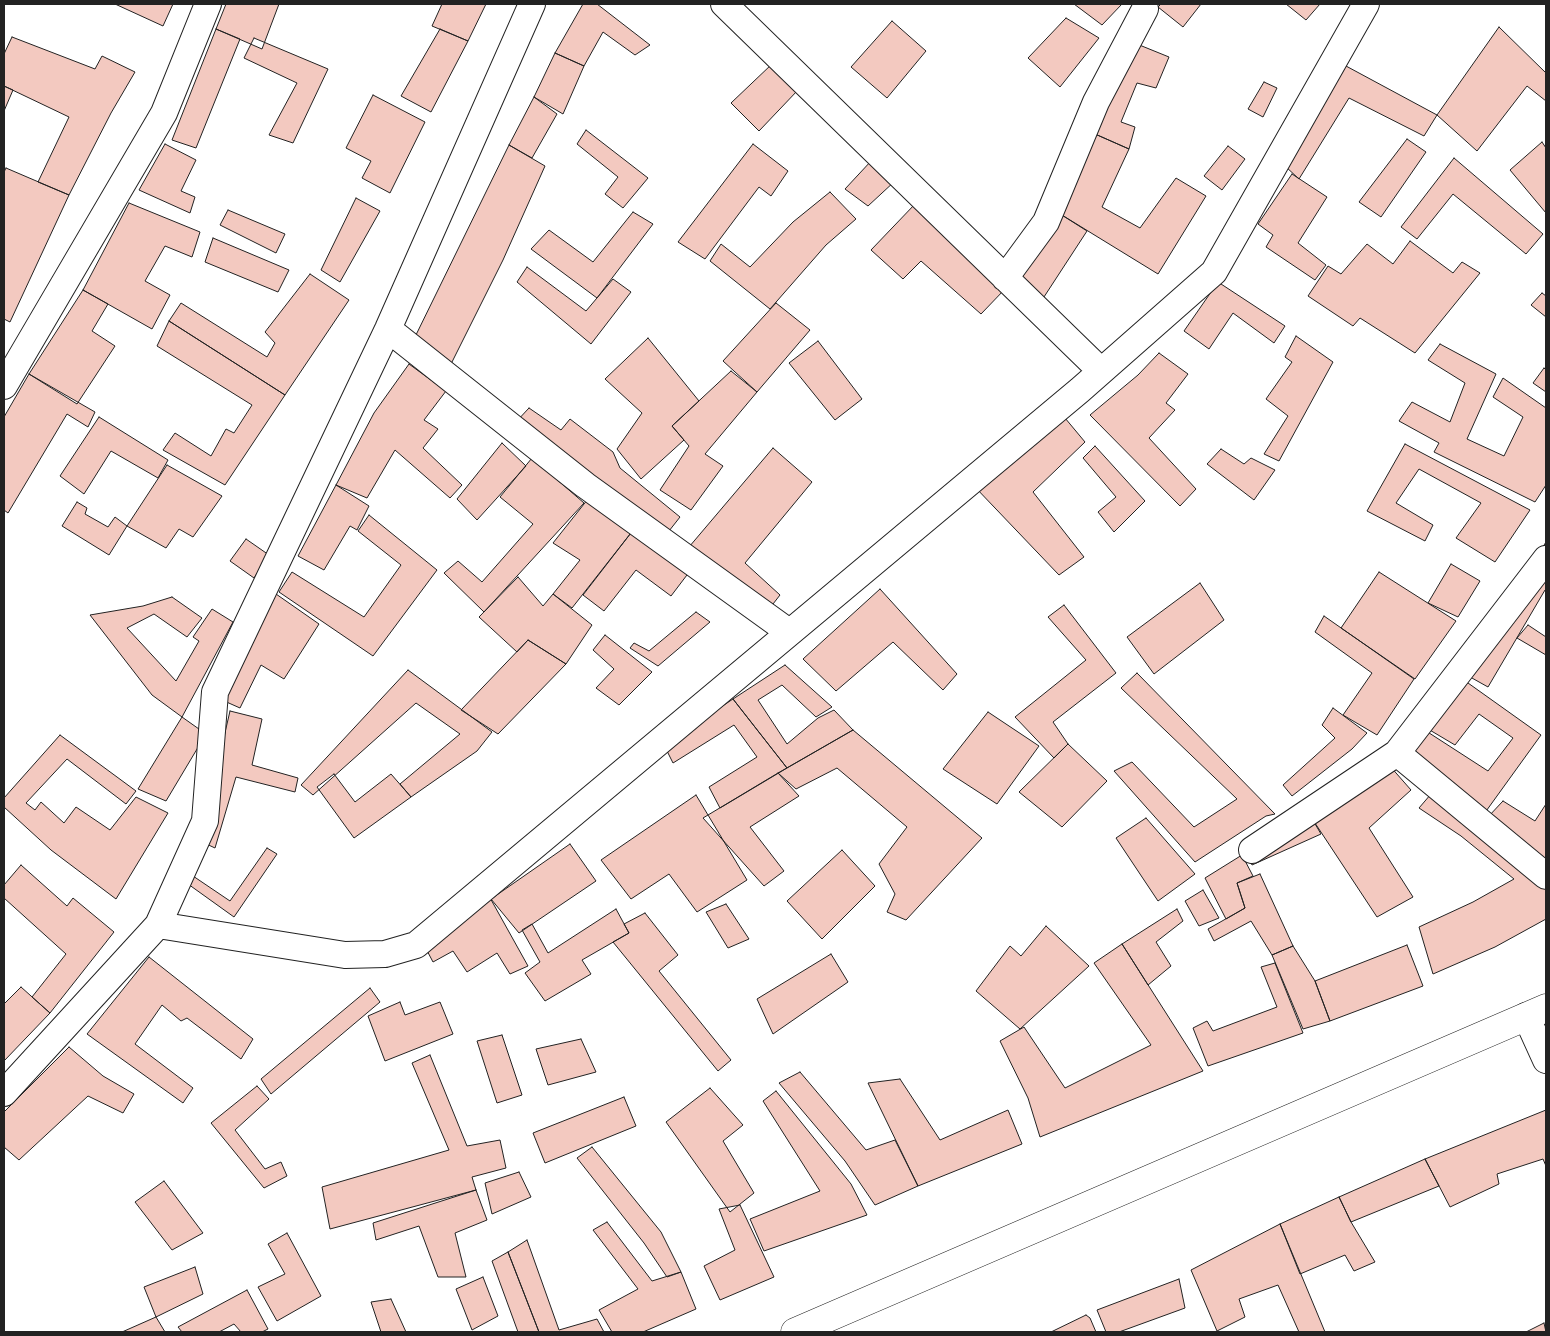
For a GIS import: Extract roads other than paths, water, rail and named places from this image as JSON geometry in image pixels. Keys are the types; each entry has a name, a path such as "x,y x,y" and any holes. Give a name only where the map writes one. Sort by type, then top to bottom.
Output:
{"main road":[{"path":"795,1332 1536,1012"}],"street":[{"path":"4,386 164,112 208,4"},
{"path":"4,1093 158,925 205,822 215,692 388,329 532,4"},
{"path":"724,4 1100,371"},
{"path":"158,925 345,955 385,954 416,945 1100,371 1214,272 1366,4"},
{"path":"1005,278 1046,222 1096,102 1144,9"},
{"path":"388,329 585,485 789,632"},
{"path":"1252,850 1397,753 1546,559"},
{"path":"1397,753 1546,876"},
{"path":"1536,1012 1546,1060"}]}
